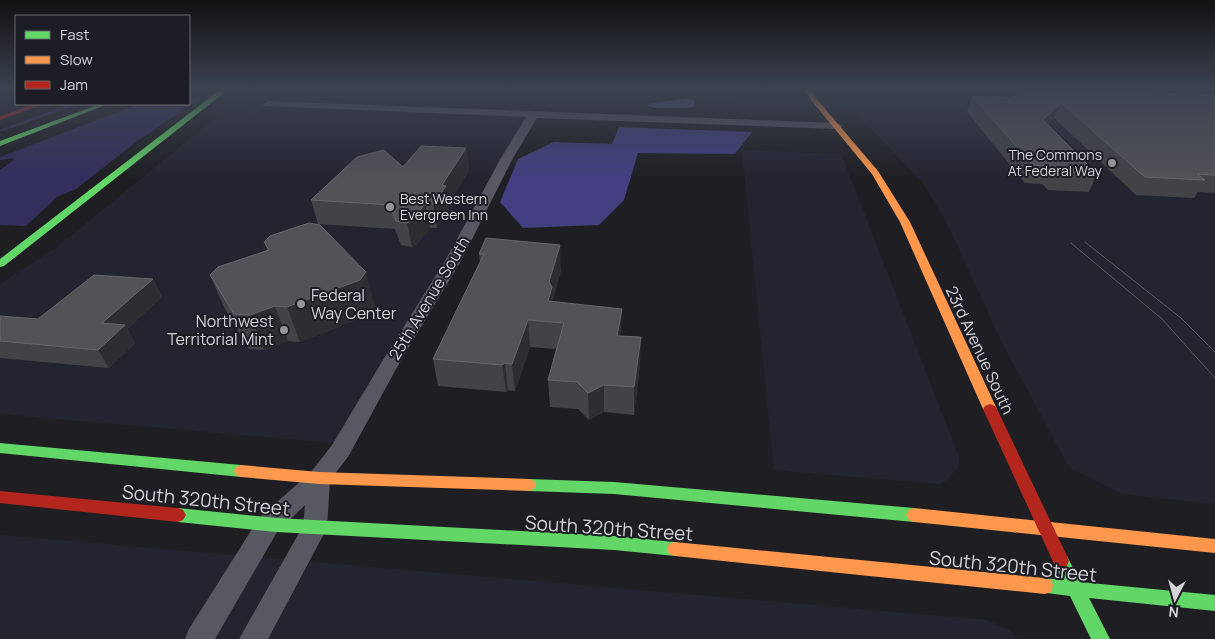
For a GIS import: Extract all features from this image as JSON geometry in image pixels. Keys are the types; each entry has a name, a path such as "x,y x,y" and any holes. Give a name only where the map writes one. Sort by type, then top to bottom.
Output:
{"main road":[{"path":"0,140 62,119"},
{"path":"0,144 66,119"},
{"path":"0,264 189,119"},
{"name":"23rd Avenue South","path":"831,119 875,173 905,222 1044,528 1101,639"},
{"name":"South 320th Street","path":"0,448 319,478 614,488 1215,546"},
{"name":"South 320th Street","path":"0,496 268,525 614,543 1215,603"}],"street":[{"name":"25th Avenue South","path":"198,639 268,525 319,478 340,451 392,360 453,261 507,158 531,119"},
{"path":"639,119 837,126"},
{"path":"254,639 316,528 319,478"}],"shaded area":[{"path":"30,119 38,119 0,132 0,130"},
{"path":"100,119 171,119 136,142 76,189 57,197 26,226 0,225 0,170 14,160 13,158 0,160 0,157"},
{"path":"215,119 531,119 346,444 0,414 0,284 57,247"},
{"name":"The Commons At Federal Way","path":"861,119 1215,119 1215,504 1121,494 1069,467 1003,345 947,223 922,182"},
{"path":"619,127 752,132 735,154 638,153 624,200 599,225 523,228 500,202 518,159 554,142 612,144"},
{"path":"742,150 839,154 844,161 959,457 959,466 947,480 940,484 774,470"},
{"path":"0,535 987,620 1009,630 1018,639 0,639"}],"building":[{"path":"992,119 1044,119 1043,120 1097,174 1055,172 1050,166 1033,165"},
{"path":"1079,119 1215,119 1215,175 1197,174 1205,180 1145,177"},
{"path":"421,146 466,148 442,185 446,186 433,204 425,204 413,220 407,223 396,221 390,206 392,205 311,200 357,157 384,150 403,167"},
{"path":"309,223 320,225 366,272 360,280 287,307 275,306 250,315 234,314 210,275 218,267 269,250 264,242 270,236"},
{"path":"486,238 560,245 549,282 552,287 548,301 622,309 617,336 641,337 634,387 604,385 588,393 577,382 548,380 564,323 528,320 512,364 505,363 502,365 433,359 484,254 479,254"},
{"path":"94,275 153,279 102,323 125,325 98,350 0,341 0,316 38,319"}],"tram line":[{"path":"1085,242 1181,318 1215,352"},
{"path":"1071,243 1162,319 1215,378"}],"traffic: fast":[{"path":"0,144 66,119"},
{"path":"0,264 187,119"},
{"path":"0,448 241,471"},
{"path":"529,485 614,488 914,515"},
{"path":"178,515 276,525 614,543 675,549"},
{"path":"1061,561 1101,639"},
{"path":"1045,586 1215,603"}],"traffic: slow":[{"path":"830,119 875,173 905,222 990,409"},
{"path":"241,471 319,478 529,485"},
{"path":"914,515 1215,546"},
{"path":"675,549 1045,586"}],"traffic: jam":[{"path":"990,409 1061,561"},
{"path":"0,497 178,515"}],"place":[{"name":"The Commons At Federal Way","path":"1112,163"},
{"name":"Best Western Evergreen Inn","path":"390,207"},
{"name":"Federal Way Center","path":"301,304"},
{"name":"Northwest Territorial Mint","path":"284,330"}]}
